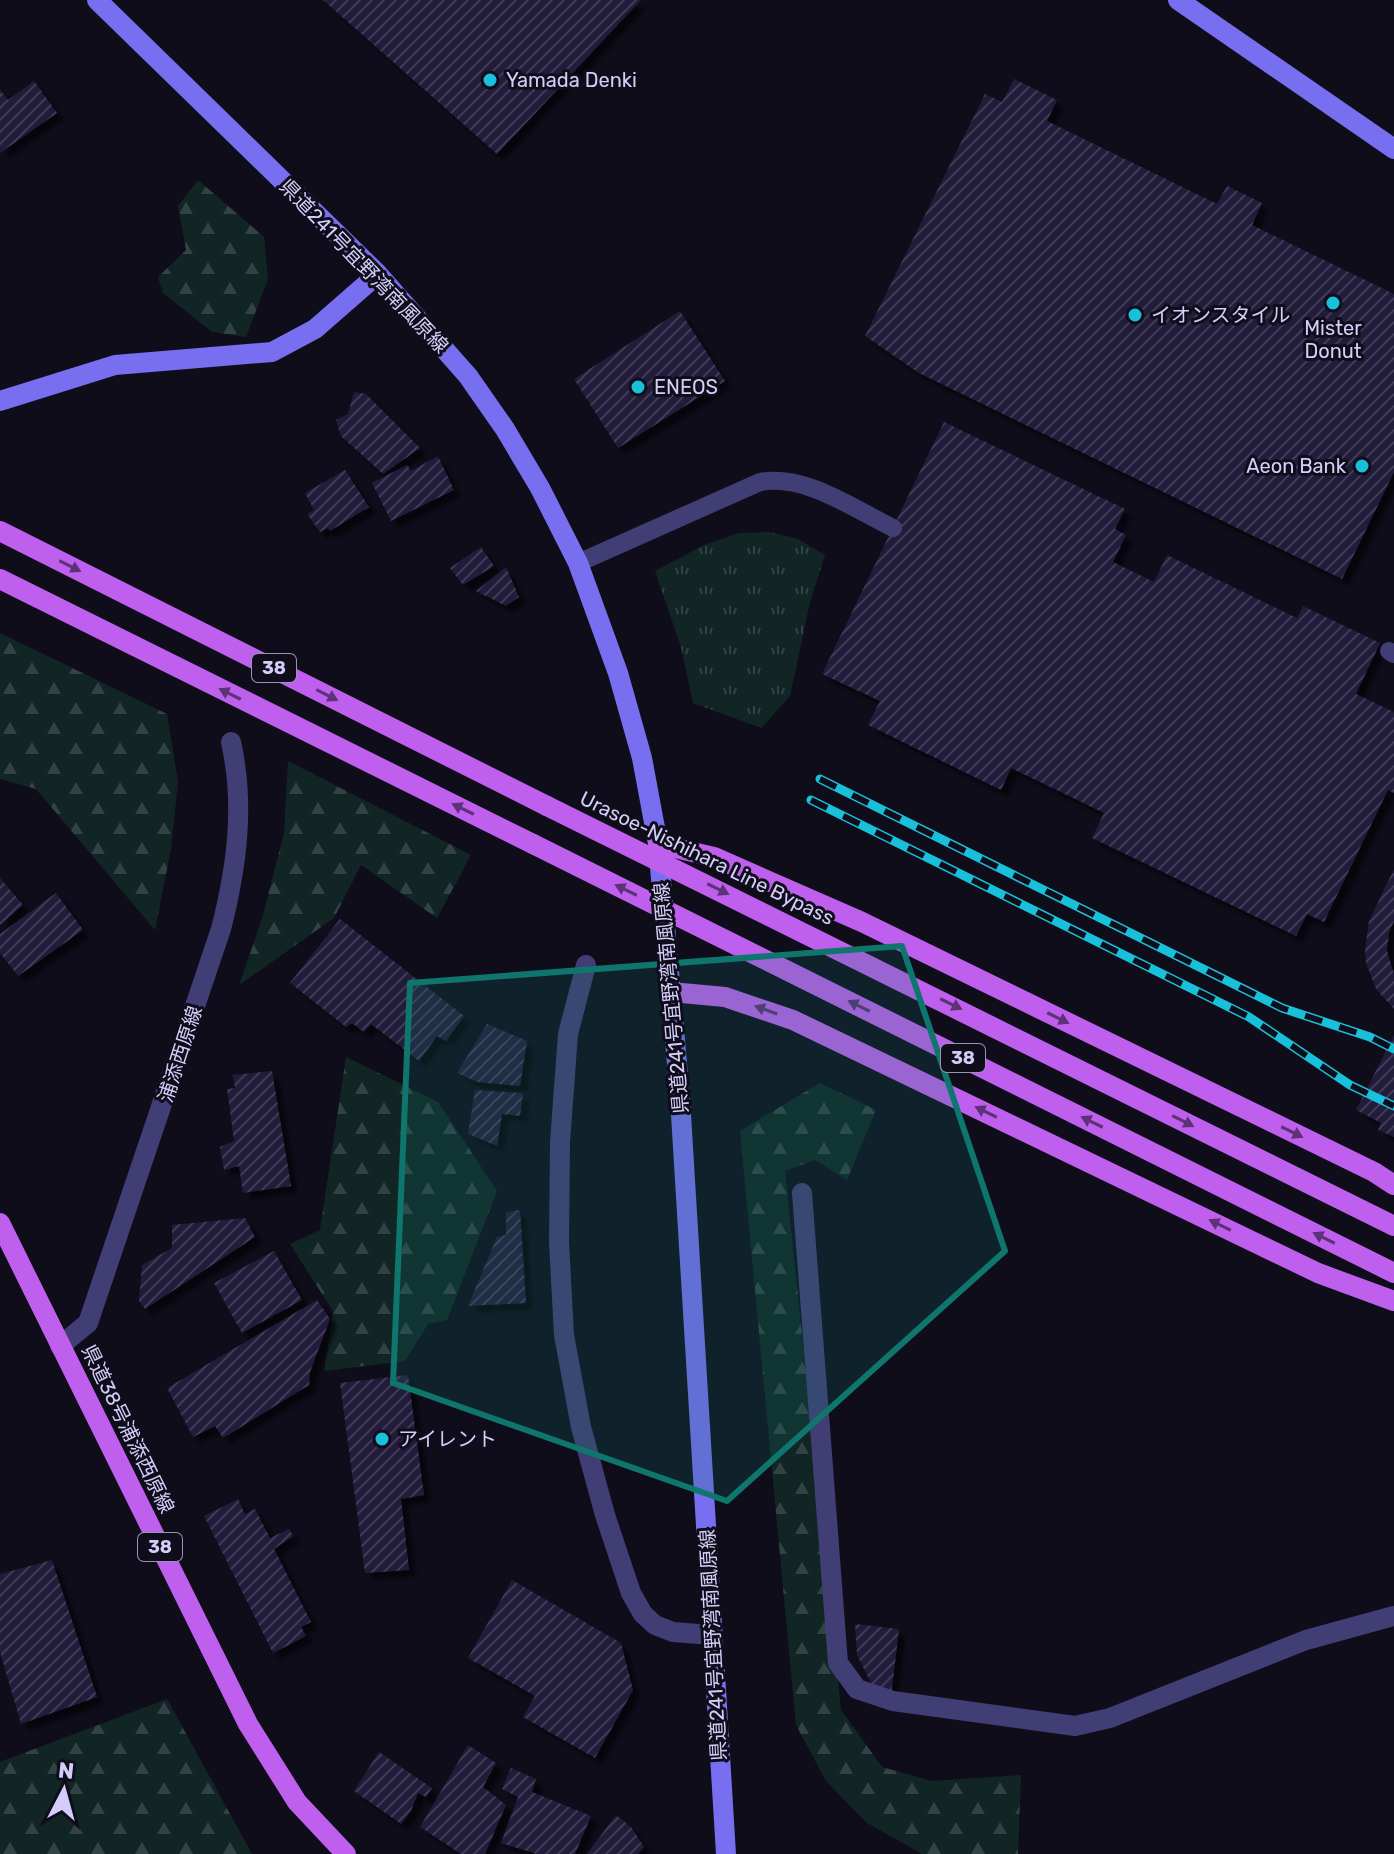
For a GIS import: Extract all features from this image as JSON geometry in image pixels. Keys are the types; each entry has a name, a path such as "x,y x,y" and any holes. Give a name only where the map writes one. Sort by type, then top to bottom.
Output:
{"main road":[{"name":"県道241号宜野湾南風原線","path":"97,0 378,274 468,376 505,429 540,488 578,563 618,673 642,758 658,844 671,992 726,1854"},
{"path":"1178,0 1393,146"},
{"path":"0,401 115,365 272,352 315,329 378,274"},
{"name":"Urasoe-Nishihara Line Bypass","path":"0,531 1394,1226"},
{"name":"38","path":"0,579 1394,1273"},
{"path":"658,844 714,857 862,922 1374,1172 1394,1185"},
{"path":"671,992 703,993 760,1008 863,1052 1318,1273 1394,1301"},
{"name":"県道38号浦添西原線","path":"0,1223 248,1724 297,1802 346,1854"}],"street":[{"name":"浦添西原線","path":"60,1346 88,1323 221,929 233,884 238,842 239,800 231,742"},
{"path":"586,965 568,1034 560,1142 559,1214 564,1335 581,1427 605,1515 631,1593 643,1614 655,1625 673,1632 712,1635"},
{"path":"802,1193 838,1663 857,1689 893,1701 1075,1726 1110,1718 1306,1640 1394,1616"}],"lane":[{"path":"578,563 760,482 778,479 811,488 893,528"}],"highlighted area":[{"path":"902,946 1005,1251 727,1501 393,1383 410,983"}],"green space":[{"path":"198,180 264,237 268,279 246,337 212,332 163,293 158,277 186,250 178,206"},
{"path":"769,532 798,539 825,555 810,602 790,696 761,728 693,703 681,647 655,571 702,546 739,533"},
{"path":"0,633 167,714 178,782 171,849 155,930 36,789 0,779"},
{"path":"288,761 471,855 437,918 361,865 334,918 239,985 262,919 284,833"},
{"path":"346,1057 438,1102 497,1191 447,1320 428,1324 405,1361 324,1371 333,1311 290,1244 320,1230"},
{"path":"820,1083 876,1110 847,1180 815,1160 785,1171 841,1710 882,1767 932,1781 1021,1775 1018,1854 922,1854 866,1822 826,1781 796,1725 740,1131"},
{"path":"167,1699 252,1854 0,1854 0,1762"}],"building":[{"name":"Yamada Denki","path":"323,0 641,0 497,154"},
{"name":"イオンスタイル","path":"1014,79 1057,100 1047,121 1217,204 1227,186 1262,203 1252,225 1394,294 1394,472 1342,579 919,373 865,336 985,94 1002,102"},
{"path":"34,81 57,113 0,153 0,90 8,100"},
{"path":"680,311 725,381 618,448 574,379"},
{"path":"354,392 366,394 420,448 383,474 341,436 336,420 348,414"},
{"path":"944,422 1125,509 1115,529 1126,535 1113,562 1154,582 1167,555 1297,618 1303,606 1380,643 1356,694 1394,712 1394,793 1388,790 1324,922 1307,914 1296,936 1092,838 1104,813 1011,768 1001,790 868,725 880,701 822,674"},
{"path":"438,456 454,490 391,521 372,483 407,465 411,471"},
{"path":"345,470 369,507 330,531 328,528 320,532 307,514 314,510 305,493"},
{"path":"481,547 494,566 463,585 450,568"},
{"path":"506,567 519,597 506,606 476,591"},
{"path":"1394,869 1394,921 1387,951 1394,974 1394,1009 1376,989 1366,963 1365,949 1369,921"},
{"path":"0,878 23,905 0,925"},
{"path":"56,893 83,930 18,976 0,953 0,934"},
{"path":"340,919 464,1016 446,1041 437,1036 419,1061 371,1024 364,1032 352,1023 346,1027 290,983"},
{"path":"487,1024 527,1041 520,1086 477,1082 457,1073"},
{"path":"1394,1035 1394,1137 1378,1130 1381,1123 1356,1110"},
{"path":"272,1071 291,1186 243,1193 239,1166 224,1170 220,1147 234,1141 227,1089 235,1088 233,1075"},
{"path":"475,1090 523,1093 520,1116 502,1114 497,1146 468,1134"},
{"path":"520,1210 526,1303 468,1306 497,1237 506,1235 506,1212"},
{"path":"245,1218 255,1237 145,1309 139,1301 142,1265 172,1248 172,1225"},
{"path":"274,1251 302,1300 242,1333 214,1283"},
{"path":"317,1300 330,1319 310,1372 309,1385 223,1438 215,1426 193,1437 167,1388"},
{"name":"アイレント","path":"408,1375 424,1495 401,1499 409,1570 365,1573 340,1383"},
{"path":"238,1499 245,1514 255,1509 270,1538 289,1529 293,1536 274,1549 311,1622 301,1627 306,1636 273,1653 204,1516"},
{"path":"52,1560 97,1697 21,1724 0,1652 0,1574"},
{"path":"512,1580 621,1643 633,1690 595,1758 523,1717 535,1696 468,1658"},
{"path":"855,1624 899,1629 891,1696 872,1685 857,1655"},
{"path":"468,1745 496,1763 483,1787 506,1805 485,1854 461,1854 420,1827"},
{"path":"379,1752 432,1788 426,1797 418,1793 411,1811 401,1824 354,1791"},
{"path":"511,1768 536,1779 532,1792 591,1816 575,1854 537,1854 501,1843 518,1797 502,1789"},
{"path":"616,1815 631,1827 644,1847 638,1854 587,1854"}],"railway":[{"path":"820,779 1282,1008 1370,1037 1394,1049"},
{"path":"811,800 1249,1017 1350,1085 1394,1106"}],"place":[{"name":"Yamada Denki","path":"490,80"},
{"name":"Mister Donut","path":"1333,303"},
{"name":"イオンスタイル","path":"1135,315"},
{"name":"ENEOS","path":"638,387"},
{"name":"Aeon Bank","path":"1362,466"},
{"name":"アイレント","path":"382,1439"}]}
